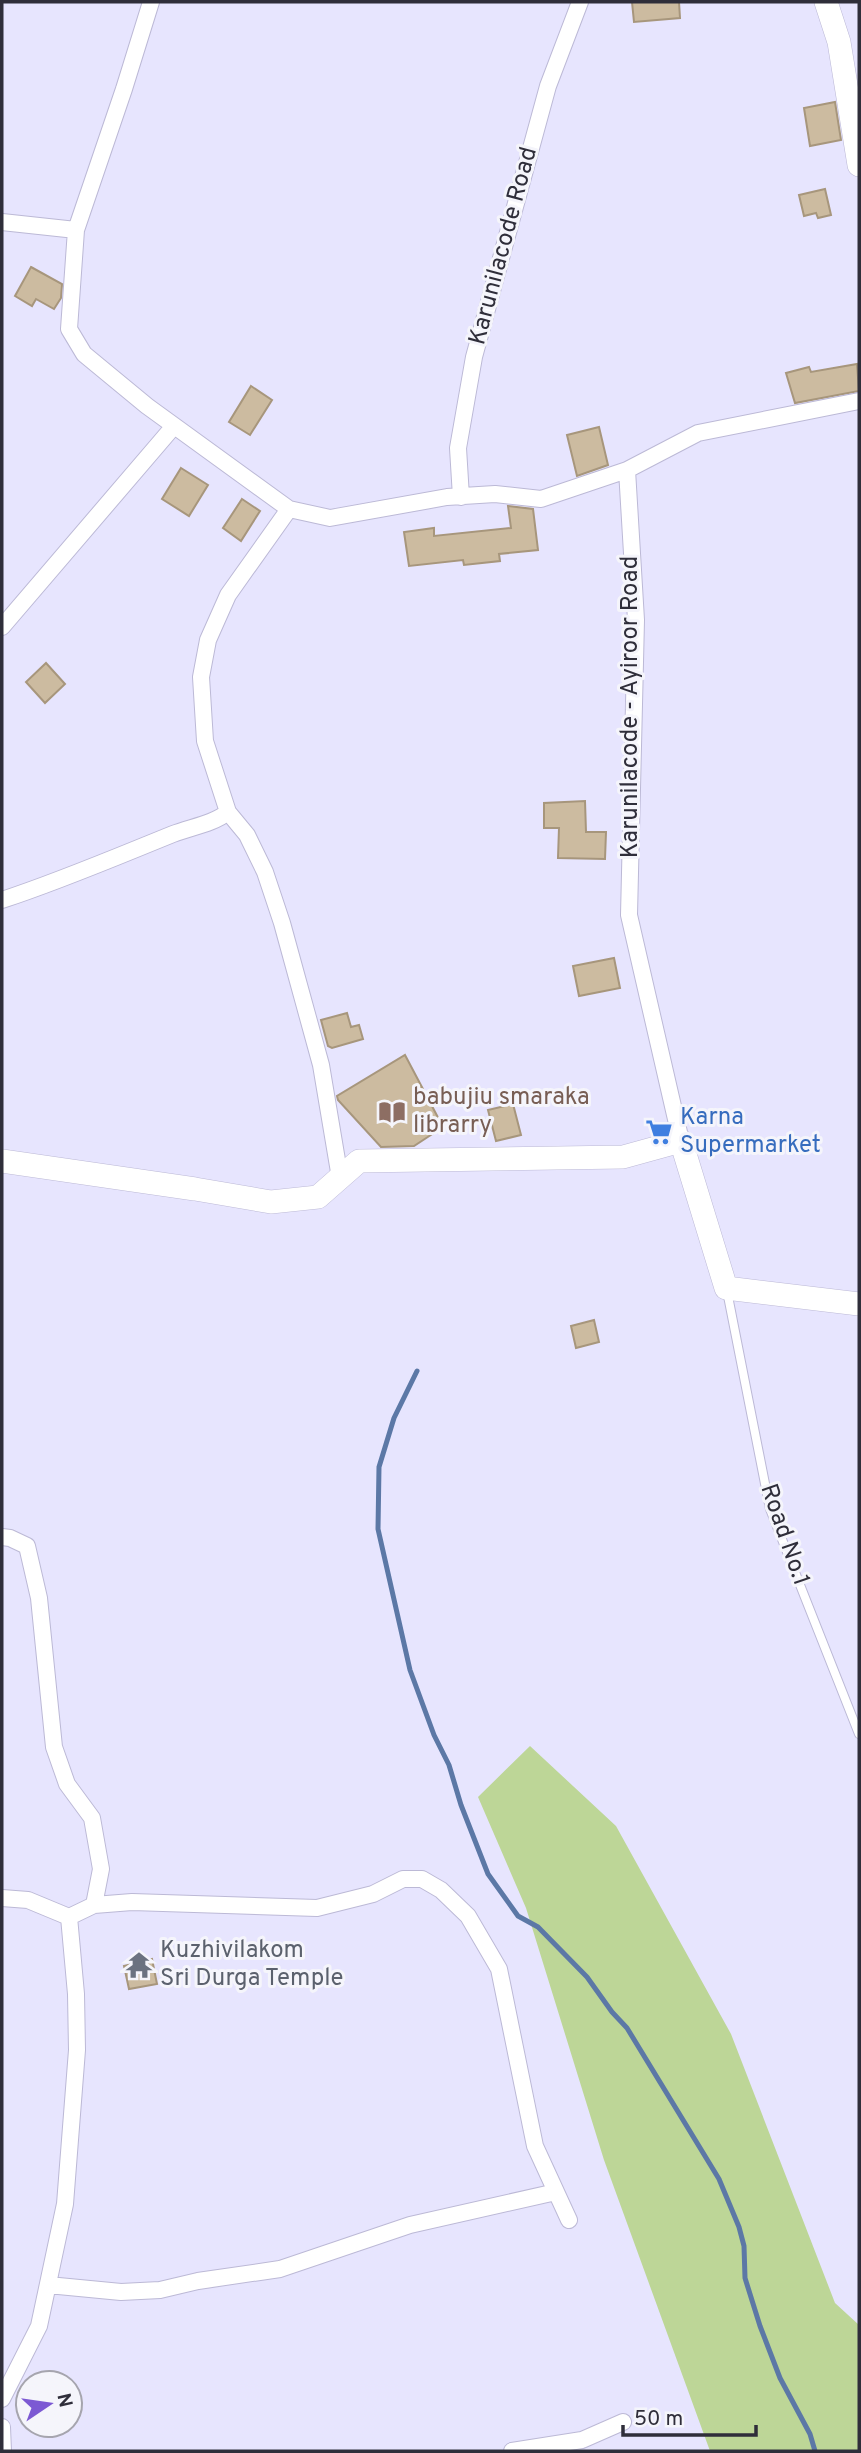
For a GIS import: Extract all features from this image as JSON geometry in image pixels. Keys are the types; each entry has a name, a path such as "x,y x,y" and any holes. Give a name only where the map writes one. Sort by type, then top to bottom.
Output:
{"main road":[{"path":"826,2 839,42 851,66 859,165"},
{"path":"2,1161 271,1202 318,1197 359,1161 623,1157 681,1141 726,1288 859,1304"}],"street":[{"path":"151,2 76,230 69,329 84,354 174,426 289,509 330,518 461,497 495,494 541,499 627,470 698,433 859,401"},
{"name":"Karunilacode Road","path":"461,497 458,448 474,357 548,86 580,2"},
{"path":"2,222 76,230"},
{"path":"2,627 174,426"},
{"name":"Karunilacode - Ayiroor Road","path":"627,470 636,620 629,915 681,1141"},
{"path":"289,509 228,595 208,640 201,677 205,741 228,812 247,835 265,872 286,934 321,1065 340,1178"},
{"path":"2,900 44,886 189,827 220,818 228,812"},
{"path":"2,1536 27,1546 39,1598 54,1747 67,1784 92,1818 101,1869 94,1905"},
{"path":"2,1898 28,1900 69,1917 94,1905 132,1902 317,1908 373,1894 403,1879 422,1879 441,1891 468,1916 499,1969 535,2146 569,2220"},
{"path":"2,2399 40,2326 65,2204 77,2050 76,1994 69,1917"},
{"path":"48,2285 121,2292 160,2290 198,2281 280,2269 410,2225 556,2192"},
{"path":"512,2451 582,2440 623,2422"},
{"path":"2,2427 3,2451"}],"lane":[{"name":"Road No.1","path":"726,1288 771,1509 859,1734"}],"green space":[{"path":"530,1746 616,1826 731,2034 835,2303 859,2325 859,2451 710,2451 604,2160 526,1908 478,1797"}],"building":[{"path":"632,2 679,2 680,18 634,22"},
{"path":"835,102 841,140 810,146 804,108"},
{"path":"825,189 831,215 818,218 816,213 804,216 799,195"},
{"path":"31,267 62,284 61,298 54,309 36,299 32,306 15,296"},
{"path":"857,364 859,391 795,403 786,373 809,367 811,372"},
{"path":"251,386 272,400 250,435 229,422"},
{"path":"599,427 608,465 577,476 567,435"},
{"path":"181,468 208,485 189,516 162,499"},
{"path":"242,499 260,511 241,541 223,528"},
{"path":"508,506 533,509 538,550 499,554 500,561 464,565 463,560 409,566 404,532 434,528 434,536 511,528"},
{"path":"46,663 65,684 45,703 26,682"},
{"path":"585,801 586,832 606,832 605,859 558,858 559,828 544,828 544,803"},
{"path":"614,958 620,988 579,996 573,966"},
{"path":"347,1013 351,1027 359,1025 363,1039 332,1048 328,1046 321,1020"},
{"name":"babujiu smaraka librarry","path":"405,1055 443,1127 414,1146 381,1147 337,1096"},
{"path":"513,1104 521,1135 496,1141 488,1110"},
{"path":"594,1320 599,1342 576,1348 571,1326"},
{"path":"152,1959 157,1984 129,1989 124,1966"}],"waterway":[{"path":"417,1371 394,1418 379,1467 378,1529 410,1670 434,1735 449,1765 461,1805 488,1874 518,1916 538,1927 587,1977 627,2028 719,2179 739,2227 744,2246 745,2278 760,2326 780,2378 810,2434 815,2451"}],"place":[{"name":"babujiu smaraka librarry","path":"392,1112"},
{"name":"Karna Supermarket","path":"659,1132"},
{"name":"Kuzhivilakom Sri Durga Temple","path":"139,1965"}]}
